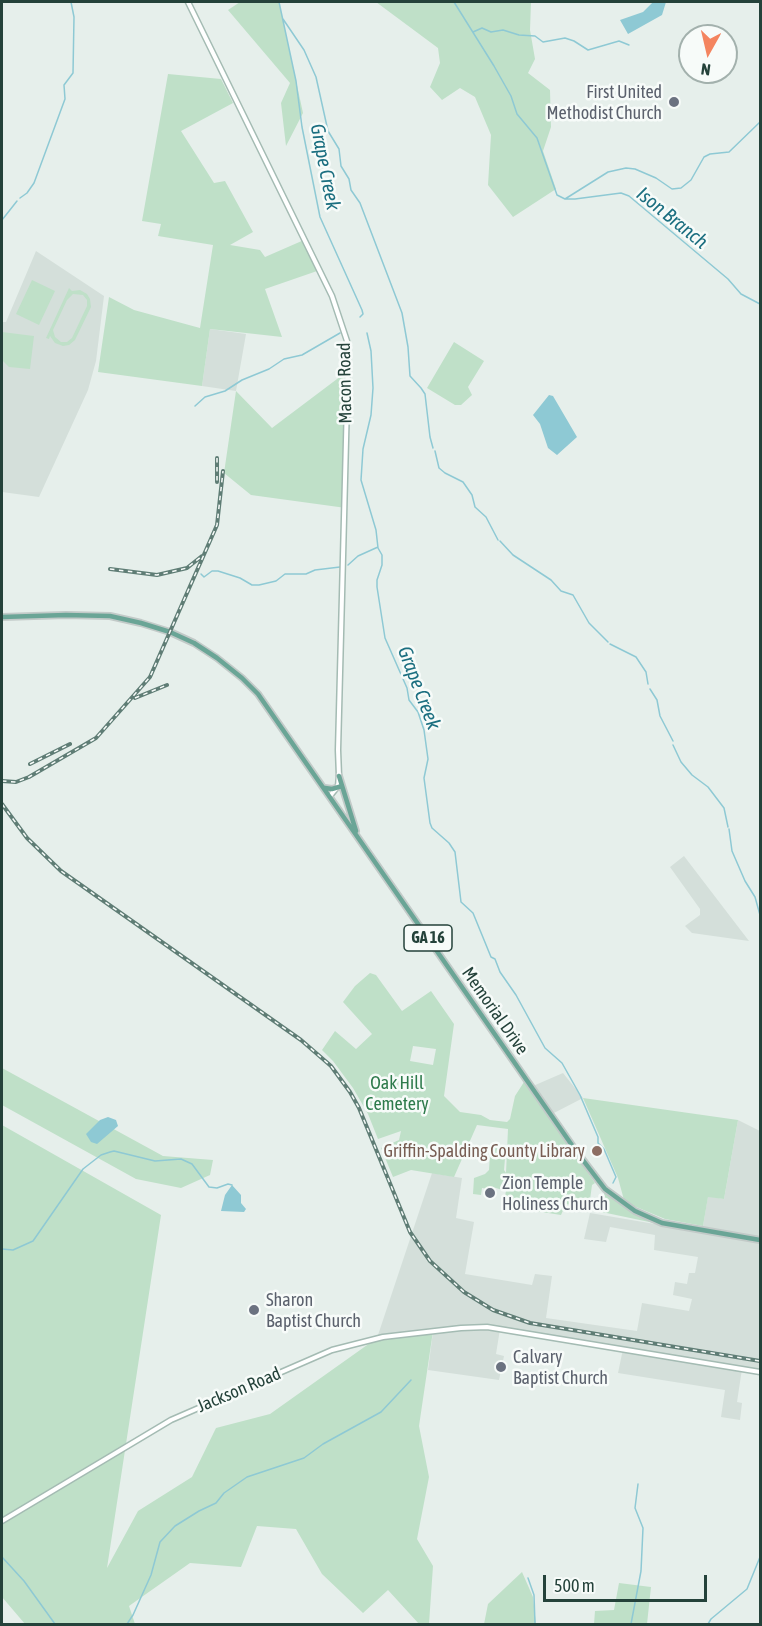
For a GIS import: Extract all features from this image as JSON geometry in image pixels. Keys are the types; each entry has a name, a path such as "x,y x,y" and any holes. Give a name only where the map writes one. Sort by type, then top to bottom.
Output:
{"main road":[{"name":"Macon Road","path":"188,2 332,296 346,336 348,349 339,776"},
{"name":"GA 16","path":"2,616 110,616 141,622 170,632 194,644 217,658 258,694 330,796"},
{"path":"339,776 340,786 356,834"},
{"path":"324,788 332,789 340,786"},
{"path":"330,796 340,786"},
{"name":"Memorial Drive","path":"330,796 591,1171 606,1189 635,1211 657,1221 678,1227 760,1240"},
{"name":"Jackson Road","path":"2,1521 171,1420 332,1350 398,1334 475,1327 500,1329 760,1372"}],"shaded area":[{"path":"36,251 104,296 96,361 88,390 39,497 2,492 2,322 6,322"},
{"path":"210,329 246,334 236,391 202,386"},
{"path":"684,856 749,941 692,933 685,926 700,915 700,909 670,867"},
{"path":"563,1073 583,1098 552,1114 533,1086"},
{"path":"738,1120 760,1131 760,1372 742,1369 737,1402 742,1403 740,1420 721,1417 725,1390 618,1373 623,1349 500,1329 496,1354 504,1356 499,1380 428,1370 433,1332 377,1338 432,1173 462,1178 456,1218 474,1222 465,1274 532,1285 535,1274 552,1276 546,1318 637,1331 642,1303 689,1311 692,1299 673,1295 675,1282 687,1284 689,1273 695,1273 698,1257 654,1250 655,1235 610,1227 606,1242 584,1239 590,1213 702,1232 708,1196 724,1199"}],"green space":[{"path":"240,2 279,2 303,113 286,146 281,103 290,83 228,10"},
{"path":"376,2 531,2 530,30 535,59 528,73 550,90 551,127 543,151 556,189 513,217 488,185 491,135 475,97 460,88 442,100 430,87 440,63 438,48"},
{"path":"168,74 221,79 233,103 181,131 214,183 225,181 253,232 230,245 260,250 265,257 304,240 320,270 265,289 282,337 210,329 202,386 98,372 109,297 134,310 200,328 213,245 158,236 161,224 142,221"},
{"path":"32,280 55,291 39,325 16,314"},
{"path":"69,288 72,291 80,290 87,294 91,307 75,340 63,346 55,343 50,336 49,339 46,338","holes":["73,294 83,295 87,300 87,306 72,338 67,342 61,342 55,337 53,330 67,300"]},
{"path":"2,332 34,336 30,369 9,367 2,360"},
{"path":"454,342 484,361 468,387 472,395 461,405 455,405 427,388"},
{"path":"349,370 346,508 251,495 224,473 236,391 272,428"},
{"name":"Oak Hill Cemetery","path":"370,973 376,975 402,1011 431,991 454,1024 444,1096 460,1112 507,1122 510,1119 515,1096 524,1082 595,1183 592,1185 589,1207 565,1204 566,1181 564,1208 561,1215 503,1206 506,1191 489,1186 488,1189 482,1188 481,1195 473,1194 474,1178 489,1170 490,1154 494,1148 506,1147 504,1170 506,1173 508,1129 477,1125 454,1177 411,1170 393,1177 381,1148 399,1140 401,1131 378,1139 368,1114 353,1088 322,1050 335,1031 356,1049 372,1034 343,1002 355,986","holes":["413,1046 436,1049 433,1065 410,1061"]},
{"path":"2,1068 163,1156 213,1160 210,1175 181,1188 136,1179 2,1105"},
{"path":"583,1098 738,1120 724,1199 708,1197 703,1226 665,1219 624,1200 618,1178"},
{"path":"2,1125 161,1215 107,1568 138,1511 192,1477 216,1428 270,1414 377,1338 433,1331 419,1426 429,1477 417,1539 433,1566 429,1624 419,1624 388,1590 363,1613 322,1574 296,1529 257,1526 241,1567 190,1563 129,1606 135,1624 25,1624 2,1597"},
{"path":"605,1191 629,1210 654,1223 597,1211"},
{"path":"522,1572 533,1597 536,1624 484,1624 488,1604"},
{"path":"619,1583 651,1587 647,1624 594,1624 595,1611 614,1610"}],"water":[{"path":"653,2 666,2 662,15 628,34 620,20 643,12"},
{"path":"549,395 553,396 577,437 557,455 548,448 540,424 533,415"},
{"path":"108,1117 116,1120 118,1126 97,1144 91,1142 86,1134 100,1120"},
{"path":"232,1185 241,1195 241,1203 246,1209 244,1212 221,1211 225,1195"}],"waterway":[{"path":"20,198 34,183 65,99 64,85 73,73 74,17 71,2"},
{"name":"Grape Creek","path":"279,2 296,81 302,127 320,217 362,310 363,314 360,317"},
{"name":"Ison Branch","path":"454,2 511,96 517,114 537,138 557,195 565,199 621,193 629,196 728,279 741,294 760,304"},
{"path":"283,19 304,50 316,77 328,131 339,149 341,166 349,179 351,190 360,203 402,313 410,376 425,394 433,448"},
{"path":"473,32 482,28 491,32 503,30 519,35 535,36 543,42 565,38 588,50 619,41 629,45"},
{"path":"565,199 608,172 626,168 635,169 656,178 672,189 681,188 691,180 704,157 729,152 760,122"},
{"path":"2,220 17,201"},
{"path":"195,406 205,397 225,391 284,359 302,355 340,333"},
{"name":"Grape Creek","path":"367,333 371,351 373,388 371,415 363,449 361,480 376,530 378,548 382,555 377,587 385,638 407,688 409,700 418,712 424,730 428,759 424,778 430,823 455,852 461,902 473,913 491,957 495,959 500,972 516,995 545,1048 562,1063 580,1095 598,1137 598,1143 604,1149 616,1177 613,1183"},
{"path":"435,451 439,468 463,482 472,495 475,507 486,517 498,540"},
{"path":"500,541 513,555 551,580 561,591 573,595 589,623 608,642"},
{"path":"348,565 358,556 378,547"},
{"path":"201,574 204,577 212,571 218,571 240,578 252,585 259,585 276,581 285,574 306,574 315,570 340,567"},
{"path":"610,644 636,657 646,672 648,684"},
{"path":"650,689 657,700 660,716 673,741"},
{"path":"673,745 681,762 692,775 708,787 724,808 728,827"},
{"path":"729,829 732,851 755,897 760,915"},
{"path":"2,1249 13,1250 33,1241 83,1169 101,1155 110,1152 155,1161 181,1159 192,1164 209,1187 232,1185"},
{"path":"127,1624 151,1575 160,1542 175,1526 216,1503 224,1493 247,1477 304,1458 323,1444 381,1412 411,1380"},
{"path":"631,1624 641,1571 643,1528 635,1508 638,1484"},
{"path":"2,1557 24,1581 55,1624"},
{"path":"708,1624 747,1589 760,1557"},
{"path":"528,1578 534,1595 535,1624"}],"railway":[{"path":"217,458 217,482"},
{"path":"2,781 16,782 29,777 96,738 150,677 217,525 223,471"},
{"path":"110,569 157,575 187,568 202,556"},
{"path":"135,698 167,685"},
{"path":"30,764 70,744"},
{"path":"2,804 27,838 61,871 301,1040 331,1066 359,1108 410,1232 430,1261 464,1292 493,1310 530,1323 760,1361"}],"place":[{"name":"First United Methodist Church","path":"674,102"},
{"name":"Griffin-Spalding County Library","path":"597,1151"},
{"name":"Zion Temple Holiness Church","path":"490,1193"},
{"name":"Sharon Baptist Church","path":"254,1310"},
{"name":"Calvary Baptist Church","path":"501,1367"}]}
